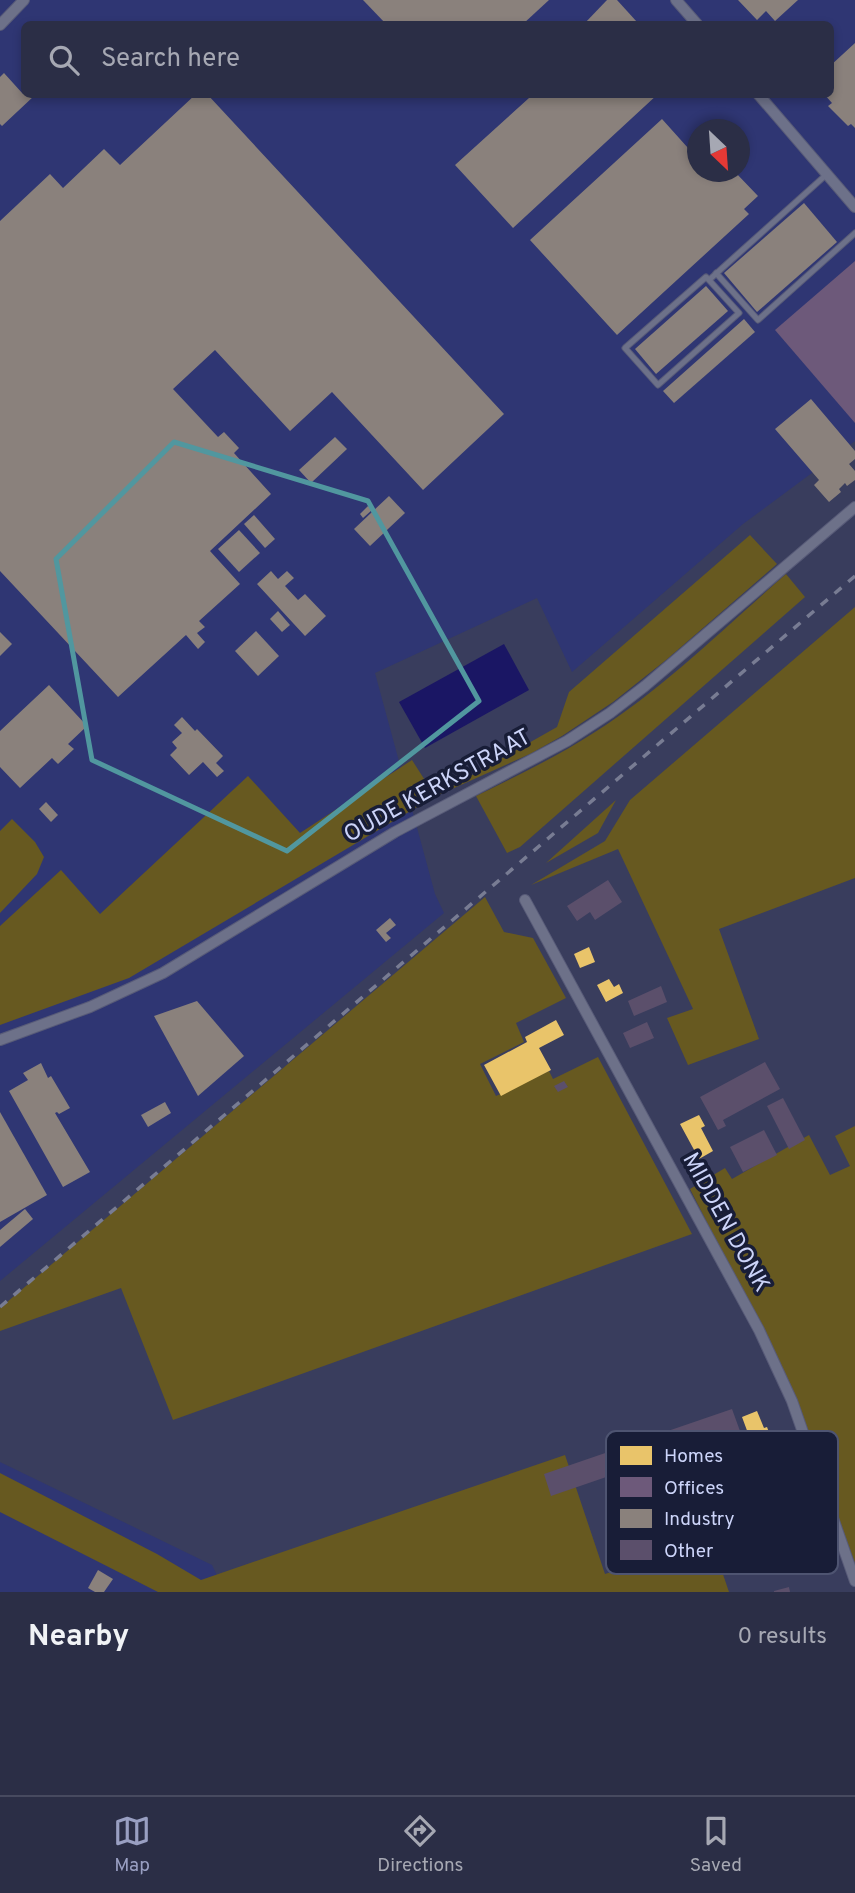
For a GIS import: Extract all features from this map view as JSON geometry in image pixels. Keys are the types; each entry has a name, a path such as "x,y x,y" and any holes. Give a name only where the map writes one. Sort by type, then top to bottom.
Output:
{"street":[{"path":"0,25 24,0"},
{"path":"676,0 694,21"},
{"path":"761,98 855,207"},
{"name":"OUDE KERKSTRAAT","path":"0,1040 90,1007 163,973 395,832 567,741 645,686 855,507"},
{"name":"MIDDEN DONK","path":"525,900 759,1330 792,1401 802,1431"},
{"name":"MIDDEN DONK","path":"838,1532 855,1581"}],"lane":[{"path":"709,280 827,174"},
{"path":"716,273 758,320 855,233"},
{"path":"706,276 709,280 738,313 658,385 625,348 706,276"}],"highlighted area":[{"path":"174,442 368,501 479,701 287,851 92,760 56,559"}],"shaded area":[{"path":"0,0 855,0 855,441 743,524 572,672 537,598 375,673 435,894 444,913 0,1281"},
{"path":"750,535 777,564 666,660 613,702 562,736 530,754 434,797 129,978 0,1025 0,926 61,870 100,914 248,776 300,833 412,760 435,796 557,727 569,692"},
{"path":"786,574 805,597 520,847 507,853 476,796 566,750 620,715 693,657"},
{"path":"855,607 855,878 719,929 759,1039 688,1065 667,1018 693,1009 618,849 531,885 605,841 630,800"},
{"path":"504,644 529,690 425,748 399,702"},
{"path":"616,800 598,833 546,863"},
{"path":"12,819 35,842 44,857 37,874 0,913 0,831"},
{"path":"485,897 504,932 533,938 566,998 516,1023 524,1042 480,1064 496,1096 549,1071 553,1079 598,1057 692,1234 173,1420 121,1288 0,1331 0,1308"},
{"path":"855,1126 855,1563 838,1517 838,1431 806,1431 786,1378 690,1189 725,1168 732,1179 809,1135 830,1175 850,1166 835,1136"},
{"path":"565,1455 605,1574 723,1574 729,1592 158,1592 0,1512 0,1473 157,1554 201,1580"},
{"path":"0,1462 212,1565 225,1592 0,1592"}],"building: Homes":[{"path":"589,947 595,962 580,968 574,954"},
{"path":"609,979 614,987 619,984 623,993 606,1002 597,985"},
{"path":"556,1020 564,1035 539,1048 551,1070 501,1096 484,1065 527,1042 525,1037"},
{"path":"699,1115 705,1126 701,1128 713,1151 699,1159 680,1124"},
{"path":"757,1411 764,1428 767,1427 768,1431 747,1431 742,1417"}],"building: Offices":[{"path":"855,261 855,423 775,330"}],"building: Industry":[{"path":"363,0 549,0 526,21 383,21"},
{"path":"607,0 617,0 636,21 587,21"},
{"path":"738,0 798,0 775,21 766,11 757,20"},
{"path":"855,43 855,128 851,124 848,126 828,106 832,103 828,98 834,98 834,62"},
{"path":"4,73 21,92 21,98 32,98 2,126 0,124 0,77"},
{"path":"192,98 211,98 504,414 423,490 332,392 290,431 215,350 173,389 218,437 224,432 239,448 234,453 271,494 210,551 240,584 199,621 205,627 197,633 205,642 198,649 186,635 118,697 0,571 0,221 50,174 63,188 104,149 120,165"},
{"path":"529,98 654,98 513,228 455,165"},
{"path":"662,119 687,147 687,182 745,182 758,196 744,209 749,214 617,335 530,240"},
{"path":"804,203 837,242 757,312 724,273"},
{"path":"706,286 728,311 656,374 635,349"},
{"path":"744,319 755,332 674,403 663,391"},
{"path":"811,399 855,451 855,459 849,464 855,471 855,480 847,486 845,483 839,489 841,492 829,502 814,485 819,480 775,429"},
{"path":"335,437 347,449 311,483 299,470"},
{"path":"389,496 405,513 370,546 354,529"},
{"path":"368,506 372,510 363,518 360,514"},
{"path":"254,515 275,539 265,548 244,524"},
{"path":"239,530 260,553 239,572 218,549"},
{"path":"271,571 278,579 287,571 294,578 285,586 298,600 305,594 326,616 305,636 257,584"},
{"path":"278,611 290,625 282,632 270,619"},
{"path":"256,631 279,656 258,676 235,651"},
{"path":"0,632 12,644 0,656"},
{"path":"49,685 87,726 68,744 74,749 58,764 52,758 20,788 0,767 0,731"},
{"path":"182,717 223,756 216,763 224,771 217,777 203,762 189,775 170,755 177,748 172,742 182,733 174,725"},
{"path":"46,802 58,815 51,822 39,809"},
{"path":"390,918 396,925 386,933 391,938 386,942 376,930"},
{"path":"197,1001 244,1056 198,1096 154,1016"},
{"path":"41,1063 48,1078 51,1076 70,1108 59,1114 55,1113 90,1172 63,1187 9,1091 28,1080 23,1073"},
{"path":"165,1102 171,1113 148,1127 141,1115"},
{"path":"0,1112 47,1195 0,1222"},
{"path":"25,1209 33,1219 0,1247 0,1230"},
{"path":"98,1570 113,1579 104,1592 95,1592 88,1588"}],"building: Other":[{"path":"608,880 622,902 595,920 590,912 577,921 567,906"},
{"path":"661,986 667,1002 634,1016 628,1001"},
{"path":"647,1022 654,1038 630,1048 623,1033"},
{"path":"765,1062 780,1089 723,1120 726,1126 718,1130 700,1097"},
{"path":"564,1081 568,1087 558,1092 554,1086"},
{"path":"783,1098 805,1140 789,1149 767,1106"},
{"path":"764,1130 777,1155 743,1172 730,1147"},
{"path":"732,1409 740,1431 668,1431"},
{"path":"606,1453 606,1477 551,1496 544,1474"},
{"path":"789,1587 790,1592 774,1592 774,1591"}],"railway":[{"path":"0,1307 855,576"}]}
